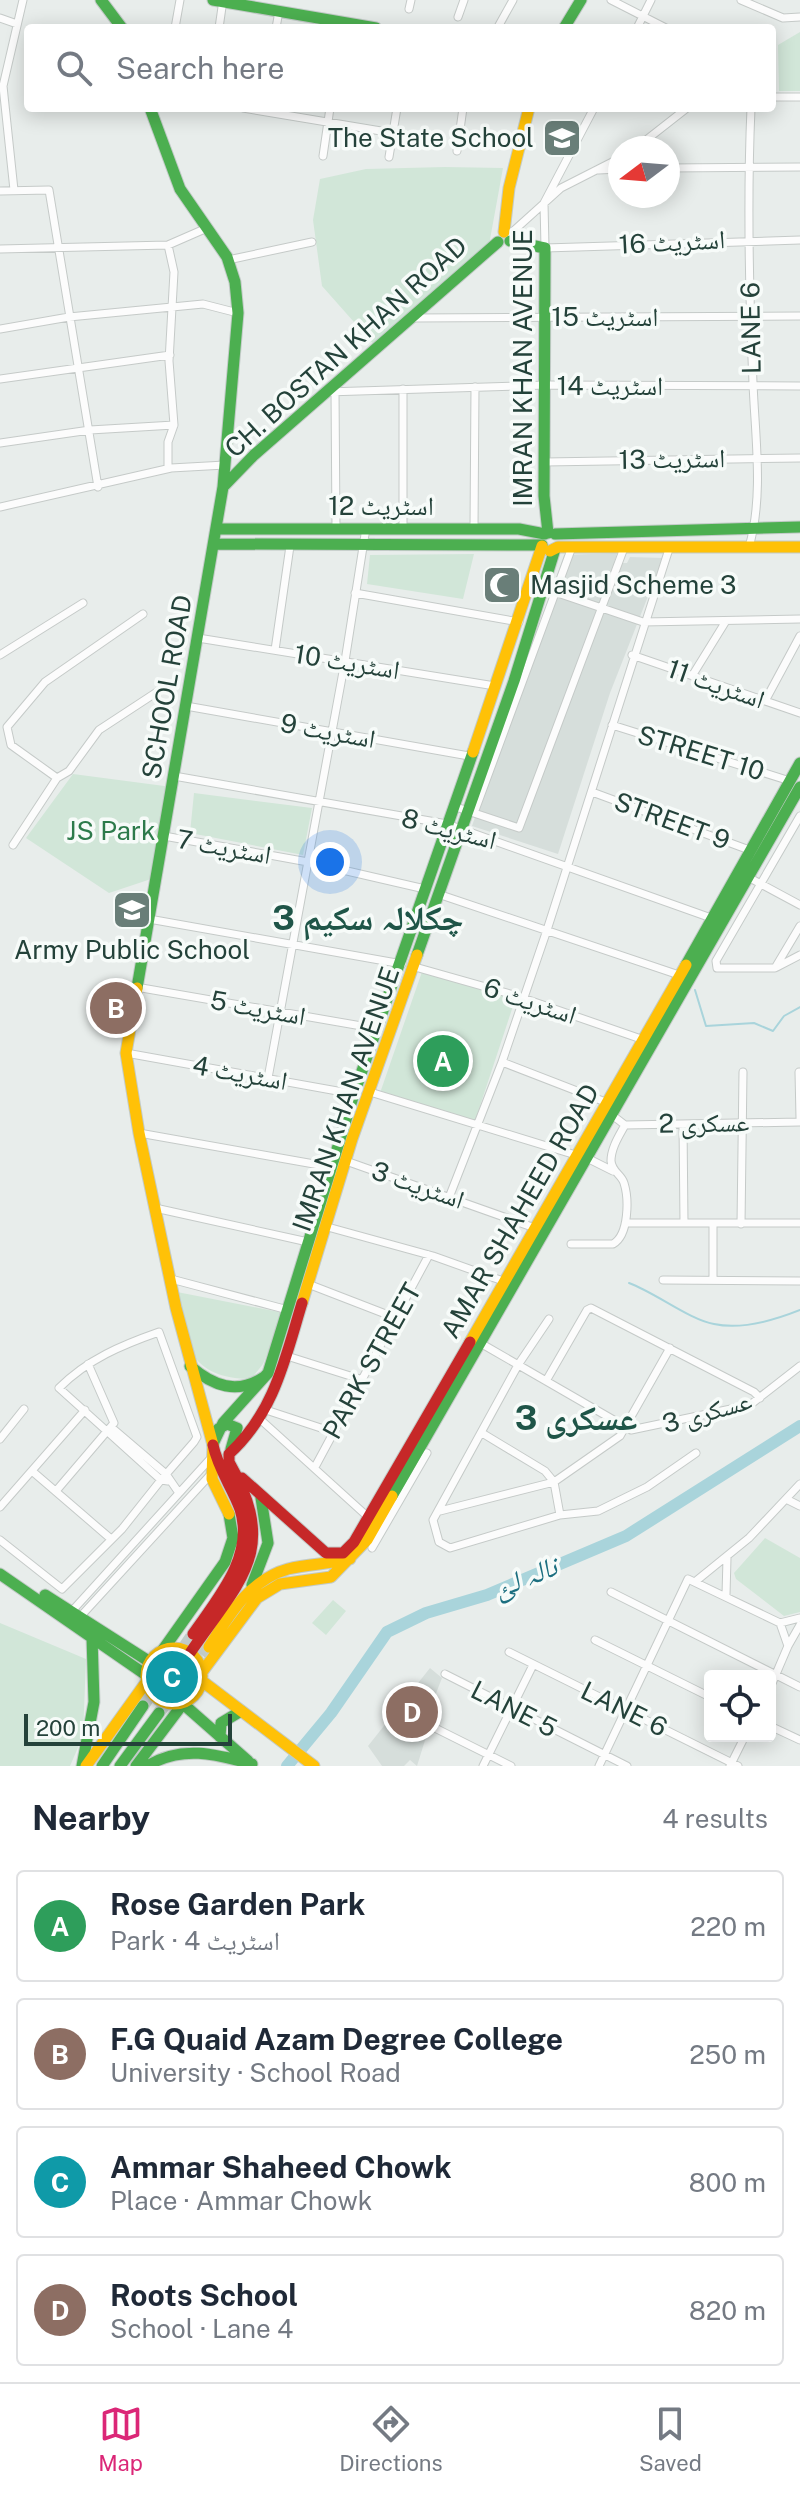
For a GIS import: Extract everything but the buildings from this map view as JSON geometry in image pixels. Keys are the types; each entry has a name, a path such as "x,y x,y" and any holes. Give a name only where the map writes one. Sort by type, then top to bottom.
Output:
{"main road":[{"path":"566,24 581,0"},
{"path":"104,1 119,24"},
{"path":"219,1 247,3 339,24"},
{"path":"151,112 171,172 228,260"},
{"name":"CH. BOSTAN KHAN ROAD","path":"223,487 254,455 505,237 509,188 528,112"},
{"path":"505,237 545,248"},
{"name":"IMRAN KHAN AVENUE","path":"211,1474 210,1459 218,1429 231,1411 258,1391 268,1373 354,1094 402,964 469,756 519,622 546,538 545,248"},
{"name":"SCHOOL ROAD","path":"193,1634 237,1566 244,1540 241,1511 218,1465 190,1365 139,1133 126,1053 223,487 238,313 235,282 228,260"},
{"path":"214,544 362,546 546,538 574,531 800,527"},
{"name":"اسٹریٹ 12","path":"216,529 531,530 546,538"},
{"path":"546,538 548,551 572,547 800,547"},
{"name":"IMRAN KHAN AVENUE","path":"229,1454 263,1415 287,1356 324,1226 415,967 459,828 470,812 556,548"},
{"name":"AMAR SHAHEED ROAD","path":"610,1109 644,1040 682,976 748,877 795,784 800,763"},
{"name":"AMAR SHAHEED ROAD","path":"202,1677 247,1610 267,1590 294,1581 326,1579 362,1546 403,1488 482,1344 527,1252 718,920 752,851 795,784"},
{"name":"AMAR SHAHEED ROAD","path":"362,1546 368,1517 503,1281 527,1252 535,1228 583,1157"},
{"path":"190,1365 205,1378 227,1388 249,1386 268,1373"},
{"path":"190,1653 248,1568 253,1554 253,1510 229,1454 237,1428 227,1424 218,1429"},
{"path":"233,1469 261,1498 326,1553 343,1553 362,1546"},
{"path":"84,1766 147,1678 150,1662 162,1651 230,1551 233,1538 229,1511 211,1474"},
{"path":"209,1647 264,1565 271,1536 261,1498"},
{"path":"252,1585 278,1571 350,1559"},
{"path":"0,1567 150,1662"},
{"path":"0,1574 147,1678 159,1699 180,1703 195,1695 202,1677"},
{"path":"84,1766 95,1657 92,1637"},
{"path":"162,1651 176,1648 190,1653 202,1677 258,1725 314,1766"},
{"path":"180,1703 253,1765"},
{"path":"136,1766 179,1709 180,1703"},
{"path":"102,1766 143,1706"},
{"path":"220,1737 221,1723 241,1711"},
{"path":"120,1766 159,1713"},
{"path":"147,1766 172,1752 195,1750 253,1765"}],"street":[{"path":"14,190 4,131 2,76 23,0"},
{"path":"176,24 180,0"},
{"path":"458,17 464,0"},
{"path":"500,24 513,0"},
{"path":"611,0 658,24"},
{"path":"639,24 651,0"},
{"path":"741,0 783,18 800,17"},
{"path":"219,1 219,24"},
{"path":"277,24 279,11"},
{"path":"0,18 17,24"},
{"path":"776,97 800,97"},
{"path":"272,112 393,133"},
{"path":"323,156 329,112"},
{"path":"389,157 396,112"},
{"path":"457,151 462,112"},
{"path":"544,203 592,112"},
{"path":"651,136 682,112"},
{"name":"LANE 6","path":"749,547 754,528 756,457 747,167 751,112"},
{"path":"505,237 561,188 608,163"},
{"path":"680,168 800,167"},
{"path":"593,170 608,169"},
{"path":"0,191 49,190 98,487"},
{"name":"IMRAN KHAN AVENUE","path":"544,203 545,248"},
{"path":"0,249 168,245 207,228"},
{"name":"اسٹریٹ 16","path":"545,248 750,239 800,240"},
{"path":"228,260 312,242"},
{"path":"168,245 174,272 170,355 174,425 168,442 168,468"},
{"path":"0,329 69,317 203,304 238,313"},
{"name":"اسٹریٹ 15","path":"411,318 800,316"},
{"path":"0,379 170,355"},
{"name":"اسٹریٹ 14","path":"330,391 546,385 800,386"},
{"path":"474,529 475,387"},
{"path":"403,389 403,528"},
{"path":"330,391 336,528"},
{"path":"0,443 90,430 174,425"},
{"name":"اسٹریٹ 13","path":"545,462 800,458"},
{"path":"0,507 98,487 168,468 225,465"},
{"path":"268,1078 345,661 366,528"},
{"path":"275,650 290,546"},
{"path":"470,812 572,547"},
{"path":"453,806 519,828 624,548"},
{"path":"450,1195 502,1062 547,930 632,655 669,549"},
{"path":"543,588 643,622 800,619"},
{"path":"355,593 519,622"},
{"path":"0,655 83,603"},
{"path":"0,745 5,728 45,682 143,614"},
{"path":"692,676 726,621"},
{"path":"765,701 800,636"},
{"name":"اسٹریٹ 10","path":"198,638 495,686"},
{"name":"اسٹریٹ 11","path":"632,655 800,713"},
{"path":"13,845 57,778 69,771 99,730 160,690"},
{"name":"اسٹریٹ 9","path":"186,706 469,756"},
{"name":"STREET 10","path":"612,725 795,784"},
{"path":"5,728 11,745 57,778"},
{"name":"اسٹریٹ 8","path":"174,776 447,824 718,920"},
{"name":"STREET 9","path":"592,792 752,851"},
{"path":"800,816 715,965 719,969 775,968 800,955"},
{"name":"اسٹریٹ 7","path":"164,836 308,862 425,889"},
{"path":"748,877 800,905"},
{"path":"438,894 682,976"},
{"path":"149,919 402,964"},
{"path":"775,968 800,926"},
{"name":"اسٹریٹ 6","path":"415,967 644,1040"},
{"name":"اسٹریٹ 5","path":"136,987 379,1029"},
{"name":"اسٹریٹ 4","path":"126,1053 354,1094"},
{"path":"502,1062 610,1109"},
{"path":"741,1224 743,1072"},
{"path":"799,1072 800,1120"},
{"path":"370,1092 583,1157 613,1171 623,1182 626,1223 622,1235 613,1244 571,1244"},
{"name":"عسکری 2","path":"610,1109 625,1125 800,1120"},
{"path":"683,1124 684,1223"},
{"path":"613,1171 612,1152 625,1125"},
{"path":"139,1133 331,1167"},
{"name":"اسٹریٹ 3","path":"346,1161 450,1195 535,1228"},
{"path":"155,1208 308,1242"},
{"path":"626,1223 800,1223"},
{"path":"713,1224 713,1279"},
{"path":"324,1226 429,1255 503,1281"},
{"name":"PARK STREET","path":"315,1467 429,1255"},
{"path":"171,1279 288,1310"},
{"path":"663,1280 800,1281"},
{"path":"308,1284 396,1318"},
{"path":"546,1381 589,1308 741,1385 760,1398"},
{"path":"549,1319 518,1365 433,1520 434,1533 439,1542 450,1548 560,1515 598,1511 647,1487 696,1453"},
{"path":"0,1540 62,1589 111,1539 165,1478 197,1437 159,1332 119,1346 88,1364 59,1388 165,1478 186,1500"},
{"name":"عسکری 3","path":"482,1344 626,1427 640,1430 739,1407 760,1398 800,1366"},
{"path":"440,1511 554,1482 626,1427 670,1348"},
{"path":"287,1356 363,1380"},
{"path":"56,1491 109,1431 112,1417 88,1364"},
{"path":"739,1407 746,1396 741,1385"},
{"path":"0,1439 24,1409"},
{"path":"0,1507 85,1410"},
{"path":"263,1415 368,1517"},
{"path":"263,1415 333,1432"},
{"path":"482,1433 545,1471 554,1482 560,1515"},
{"path":"403,1488 427,1453"},
{"path":"76,1614 178,1492 210,1459"},
{"path":"32,1471 111,1539"},
{"path":"76,1614 211,1474"},
{"path":"696,1581 727,1558 788,1500 800,1484"},
{"path":"788,1500 800,1506"},
{"path":"726,1595 727,1558"},
{"path":"599,1766 687,1581 696,1581 780,1623 789,1644"},
{"path":"611,1592 764,1670"},
{"path":"780,1623 800,1618"},
{"path":"800,1625 776,1676 800,1687"},
{"path":"595,1640 704,1694"},
{"path":"789,1644 800,1647"},
{"name":"LANE 6","path":"509,1652 733,1765"},
{"path":"483,1766 533,1665"},
{"name":"LANE 5","path":"445,1674 627,1766"},
{"path":"433,1727 511,1766"},
{"path":"776,1729 800,1740"},
{"path":"733,1765 743,1742"}],"shaded area":[{"path":"617,553 614,563 627,563 630,557 663,558 610,693 558,854 472,826 564,555"},
{"path":"430,1668 442,1678 417,1766 410,1760 404,1766 382,1766 368,1746"}],"green space":[{"path":"800,32 800,91 779,91 778,45"},
{"path":"503,168 489,245 377,348 322,286 313,220 320,179 366,169"},
{"path":"474,554 463,599 367,584 370,555"},
{"name":"JS Park","path":"73,774 172,787 157,877 109,893 26,838"},
{"path":"194,793 312,808 303,855 190,833"},
{"path":"424,966 516,997 475,1121 380,1093"},
{"path":"177,1292 284,1313 263,1364 251,1379 215,1373 194,1355 187,1343"},
{"path":"765,1538 800,1558 800,1612 784,1616 736,1579 734,1573"},
{"path":"333,1600 346,1611 326,1635 312,1623"},
{"path":"0,1623 86,1659 83,1736 70,1766 0,1766"}],"waterway":[{"path":"695,990 706,1026 754,1023 773,1031 784,1016 800,1007"},
{"path":"629,1283 705,1322 724,1326 746,1325 800,1310"},
{"name":"نالہ لئ","path":"287,1766 331,1713 387,1632 426,1613 487,1595 626,1536 800,1426"}],"tunnel":[{"path":"143,1706 193,1634"},
{"path":"159,1713 209,1647"}],"traffic: fast":[{"path":"101,0 119,24"},
{"path":"213,0 353,24"},
{"path":"566,24 581,0"},
{"path":"137,988 223,487 238,313 235,282 227,257 180,189 151,112"},
{"path":"510,241 545,248 544,496 548,533"},
{"path":"224,486 254,455 498,242"},
{"path":"555,534 800,527"},
{"path":"216,529 519,529 545,534"},
{"path":"214,544 542,545"},
{"path":"417,955 514,681 555,549"},
{"path":"213,1444 223,1423 268,1373 354,1094 473,752"},
{"path":"686,965 800,763"},
{"path":"392,1496 800,787"},
{"path":"190,1366 207,1379 226,1386 244,1386 264,1377"},
{"path":"218,1429 227,1424 237,1428 231,1449"},
{"path":"252,1585 268,1543 261,1498"},
{"path":"162,1651 225,1562 233,1538 229,1514"},
{"path":"0,1574 146,1675"},
{"path":"45,1595 150,1662"},
{"path":"82,1766 94,1702 92,1637"},
{"path":"136,1766 179,1709 179,1703"},
{"path":"182,1703 248,1761"},
{"path":"102,1766 143,1706"},
{"path":"220,1737 221,1723 241,1711"},
{"path":"120,1766 159,1713"},
{"path":"147,1766 173,1755 199,1753 252,1764"}],"traffic: slow":[{"path":"504,232 509,188 528,112"},
{"path":"473,752 542,546"},
{"path":"550,551 558,547 800,547"},
{"path":"302,1303 352,1139 417,955"},
{"path":"470,1342 686,965"},
{"path":"137,988 126,1053 139,1133 176,1308 213,1445 212,1479 229,1514"},
{"path":"202,1672 257,1598 280,1584 331,1577 367,1540 392,1496"},
{"path":"209,1647 241,1600 262,1581 288,1569 350,1559"},
{"path":"174,1648 194,1656 202,1676 194,1696 174,1704 154,1696 146,1676 154,1656 174,1648"},
{"path":"86,1766 147,1681"},
{"path":"202,1681 314,1766"}],"traffic: jam":[{"path":"190,1653 238,1584 247,1564 252,1542 251,1519 244,1493 229,1462 229,1454 257,1421 267,1403 283,1365 302,1303"},
{"path":"242,1478 326,1553 343,1553 354,1542 470,1342"},
{"path":"193,1634 232,1576 242,1543 240,1509 213,1445"}],"place":[{"name":"The State School","path":"562,138"},
{"name":"Masjid Scheme 3","path":"502,585"},
{"name":"Army Public School","path":"132,910"},
{"name":"F.G Quaid Azam Degree College","path":"116,1008"},
{"name":"Rose Garden Park","path":"443,1061"},
{"name":"Ammar Shaheed Chowk","path":"172,1677"},
{"name":"Roots School","path":"412,1712"}],"district":[{"name":"چکلالہ سکیم 3","path":"368,918"},
{"name":"عسکری 3","path":"576,1418"}]}
